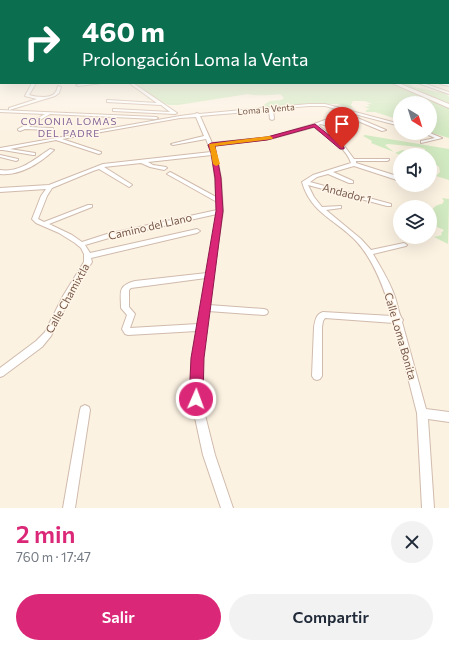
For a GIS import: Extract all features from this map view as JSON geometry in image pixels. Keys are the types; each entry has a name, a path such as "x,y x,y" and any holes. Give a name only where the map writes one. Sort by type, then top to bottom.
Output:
{"main road":[{"path":"400,86 449,106"}],"street":[{"path":"33,86 27,96 42,100"},
{"path":"135,86 180,116"},
{"path":"428,86 449,93"},
{"path":"2,111 42,100 56,94 59,87"},
{"path":"108,101 162,104"},
{"name":"Loma la Venta","path":"168,118 197,114 323,105 393,123"},
{"path":"169,109 113,108 176,114"},
{"path":"271,108 272,119"},
{"path":"2,111 168,118"},
{"path":"0,190 50,187 100,167 143,162 211,145 267,138 318,124 351,112"},
{"path":"50,113 23,129 51,130"},
{"path":"197,114 211,145 218,178 220,211 204,308 198,358 196,399 209,455 227,508"},
{"path":"0,149 168,118"},
{"path":"336,118 353,118 384,130"},
{"path":"318,124 336,128"},
{"path":"318,124 347,151 353,162 393,176"},
{"path":"54,139 99,152"},
{"path":"423,142 432,140"},
{"path":"173,144 211,145"},
{"path":"0,149 33,154"},
{"path":"0,172 7,174 17,172 52,150"},
{"path":"0,156 16,160"},
{"path":"305,182 316,176 353,162 387,160"},
{"path":"143,162 152,166 164,168"},
{"path":"100,167 129,185"},
{"path":"329,172 351,182"},
{"path":"170,174 219,201"},
{"name":"Andador 1","path":"305,182 389,205"},
{"name":"Calle Loma Bonita","path":"305,182 311,198 321,209 359,240 369,253 385,282 399,320 422,413 428,508"},
{"path":"50,187 44,196 35,217 36,220 44,224 90,206"},
{"path":"321,209 339,207"},
{"name":"Camino del Llano","path":"82,244 106,236 220,211"},
{"name":"Calle Chamixtla","path":"0,373 39,344 48,334 67,296 87,265 89,256 82,244 64,232 44,224"},
{"path":"89,256 197,231"},
{"path":"369,253 404,245"},
{"path":"202,327 128,332 126,329 131,314 125,308 125,290 128,286 135,284 209,275"},
{"path":"204,308 264,312"},
{"path":"317,376 319,320 323,315 328,314 399,320"},
{"path":"69,508 85,410"},
{"path":"422,413 449,417"}],"green space":[{"path":"136,86 412,86 449,94 447,95 449,97 449,138 437,134 437,96 393,96 393,118 375,112 366,112 366,110 370,109 362,106 366,107 370,106 367,104 372,104 365,101 353,101 351,105 353,108 337,104 322,104 237,111 234,110 260,107 270,101 281,100 284,98 280,94 248,94 178,105 169,105 153,99 145,99 154,97 145,93"},
{"path":"365,135 449,149 449,180 437,176 440,172 439,167 437,166 437,148 385,145 393,152 371,143 372,141 363,136"},
{"path":"442,198 449,199 448,244 437,238 437,236 442,235 441,233 444,230 437,227 437,205 442,204 444,201"}],"slow traffic":[{"path":"216,164 211,145 270,138"}],"district":[{"name":"COLONIA LOMAS DEL PADRE","path":"69,126"}],"route":[{"path":"196,399 198,358 209,275 216,242 220,211 218,178 214,153 211,145 267,138 315,126 342,148"}]}
